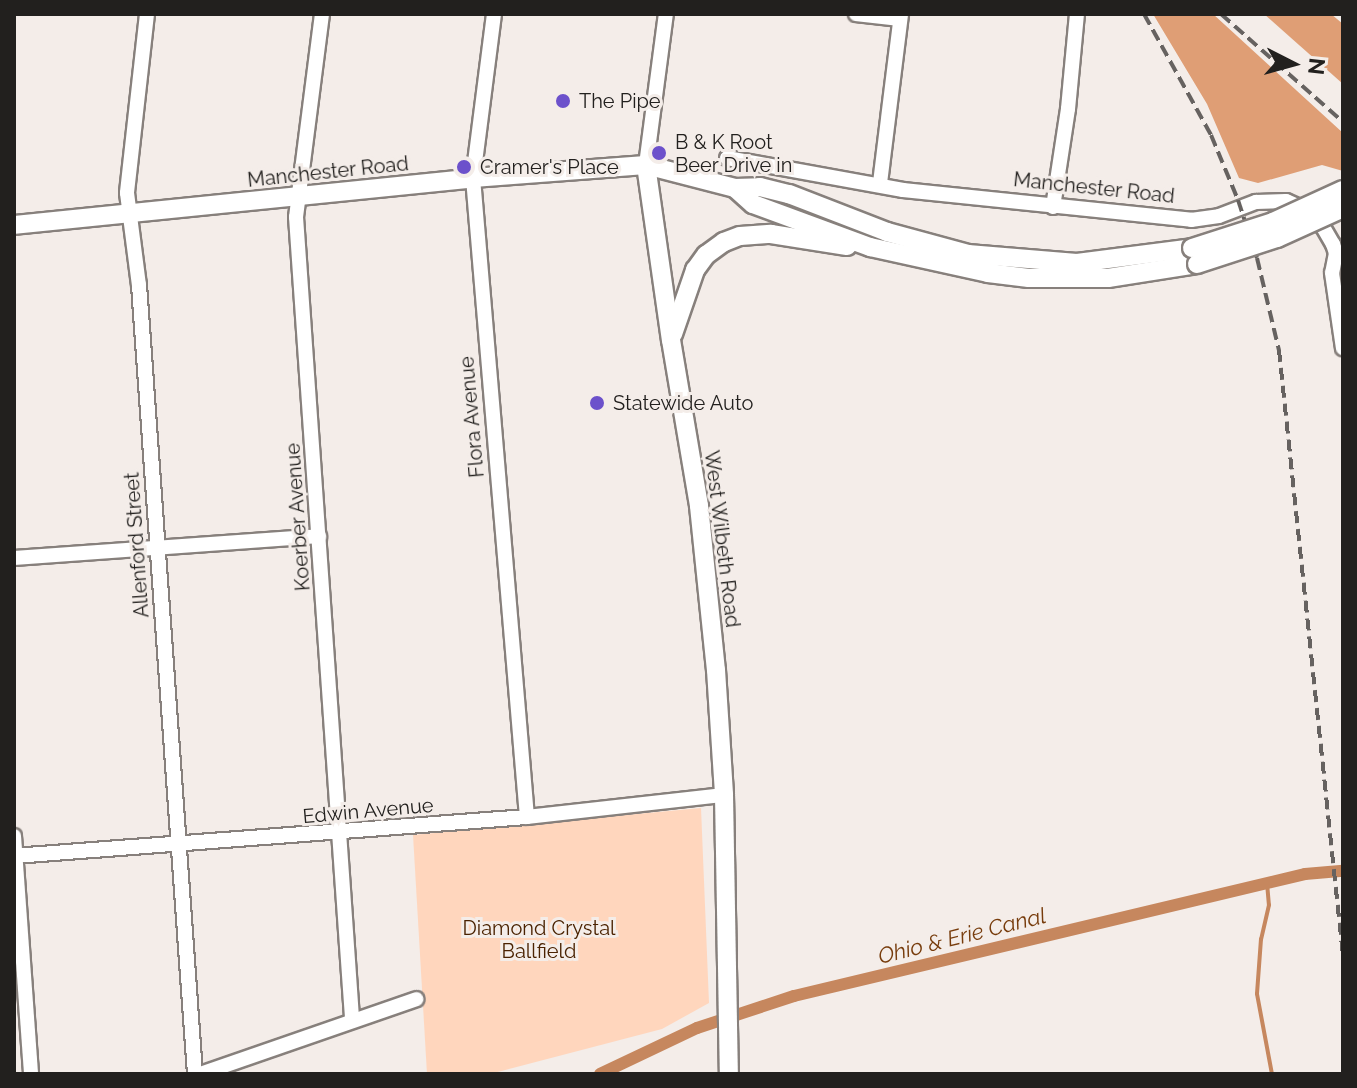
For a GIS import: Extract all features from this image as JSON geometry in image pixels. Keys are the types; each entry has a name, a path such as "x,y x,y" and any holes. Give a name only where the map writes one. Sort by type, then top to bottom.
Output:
{"main road":[{"name":"Manchester Road","path":"14,225 473,178 646,165 735,188"},
{"name":"West Wilbeth Road","path":"646,165 699,506 724,795 729,1065"},
{"path":"735,188 760,187 789,194 911,240 1009,259 1097,263 1194,256 1343,190"},
{"path":"735,188 753,204 870,247"},
{"path":"671,340 695,270 706,255 732,238 771,234 870,247 954,267 1029,278 1108,278 1277,238 1343,208"}],"street":[{"name":"Allenford Street","path":"147,14 127,193 140,289 197,1074"},
{"name":"Koerber Avenue","path":"322,14 296,220 352,1018"},
{"name":"Flora Avenue","path":"494,14 473,178 527,817"},
{"name":"West Wilbeth Road","path":"646,165 666,14"},
{"path":"856,14 900,17 880,183"},
{"path":"1053,207 1068,109 1077,14"},
{"name":"Manchester Road","path":"727,158 831,178 880,183 903,190 1191,220 1219,216 1267,200 1293,203 1323,227 1333,244 1336,253 1332,273 1343,348"},
{"path":"14,558 319,536"},
{"name":"Edwin Avenue","path":"15,856 527,817 724,795"},
{"path":"14,836 31,1074"},
{"path":"197,1074 352,1018 416,999"}],"green space":[{"name":"Diamond Crystal Ballfield","path":"701,808 709,1003 662,1029 490,1074 427,1074 413,835"}],"shaded area":[{"path":"1153,14 1213,14 1343,133 1343,171 1322,165 1258,183 1239,178 1207,104"},
{"path":"1264,14 1331,14 1343,24 1343,84"}],"waterway":[{"name":"Ohio & Erie Canal","path":"600,1074 697,1028 794,996 1305,874 1343,871"},
{"path":"1267,883 1269,905 1261,939 1257,994 1272,1074"}],"railway":[{"path":"1144,14 1211,135 1238,200 1257,258 1279,350 1343,956"},
{"path":"1221,14 1343,122"}],"place":[{"name":"The Pipe","path":"563,101"},
{"name":"B & K Root Beer Drive in","path":"659,153"},
{"name":"Cramer's Place","path":"464,167"},
{"name":"Statewide Auto","path":"597,403"}]}
